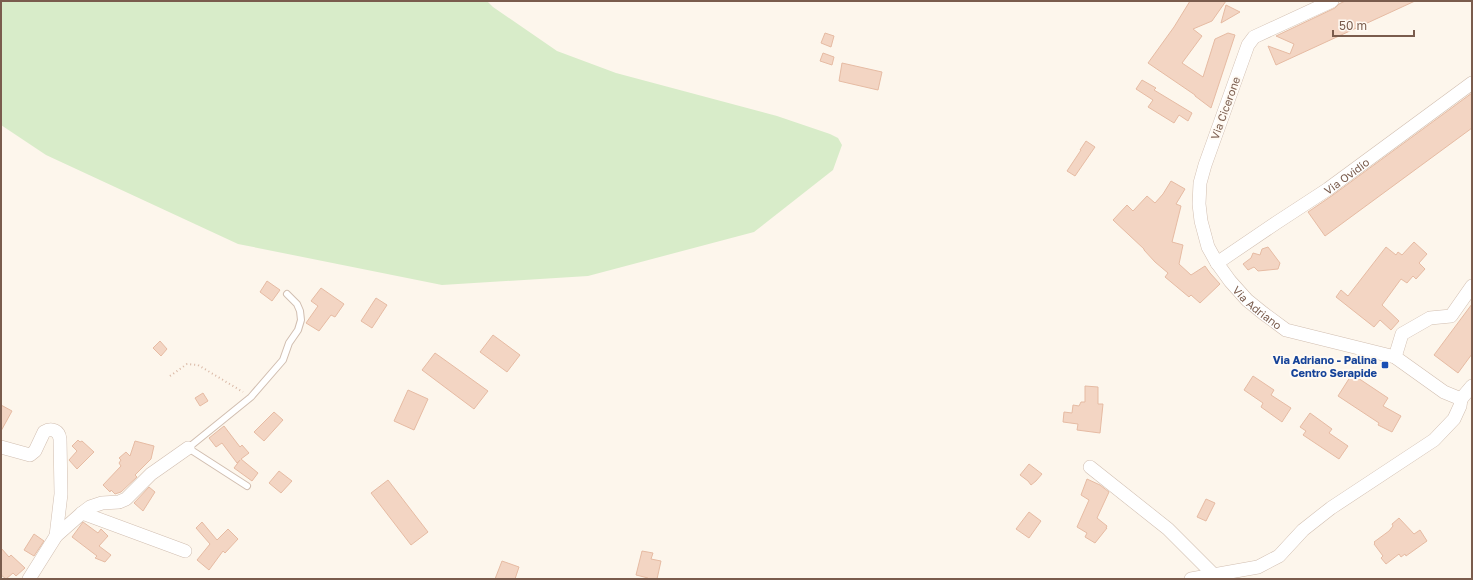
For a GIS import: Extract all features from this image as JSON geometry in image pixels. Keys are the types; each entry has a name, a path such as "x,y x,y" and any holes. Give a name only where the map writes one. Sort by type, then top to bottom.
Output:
{"street":[{"name":"Via Cicerone","path":"1217,264 1208,246 1201,220 1199,204 1200,183 1248,45 1254,37 1332,1"},
{"name":"Via Ovidio","path":"1217,264 1328,189 1472,83"},
{"name":"Via Adriano","path":"1217,264 1230,281 1248,300 1263,314 1286,330 1395,357 1444,392 1460,399"},
{"path":"1395,357 1402,334 1430,318 1451,316 1472,286"},
{"path":"1191,579 1258,567 1278,556 1303,530 1331,508 1434,440 1454,419 1460,406 1460,399 1472,386"},
{"path":"1,447 30,455 35,451 44,432 47,430 53,430 58,433 60,439 61,494 56,536"},
{"path":"29,579 56,536 82,513 90,507 102,503 119,502 126,499 151,474 188,448"},
{"path":"1090,467 1168,529 1214,574"},
{"path":"82,513 185,551"}],"lane":[{"path":"247,486 188,448 251,397 283,360 288,342 298,330 301,320 300,311 297,304 287,294"}],"path":[{"path":"170,376 187,364 198,365 251,397"}],"green space":[{"path":"1,1 487,1 493,7 557,51 616,73 777,116 830,134 838,138 842,145 833,170 754,232 588,276 442,285 238,244 46,155 1,125"}],"building":[{"path":"1190,1 1226,1 1212,21 1193,29 1202,36 1182,63 1203,77 1215,39 1228,33 1235,35 1211,108 1195,95 1148,63 1174,27"},
{"path":"1345,1 1415,1 1276,65 1268,46 1290,54 1294,44 1276,36 1335,8"},
{"path":"1226,5 1240,12 1221,23"},
{"path":"825,33 834,36 831,47 821,43"},
{"path":"823,53 834,57 832,65 820,61"},
{"path":"842,63 882,72 878,90 839,81"},
{"path":"1142,80 1156,88 1154,90 1192,113 1188,121 1179,115 1174,123 1148,107 1153,100 1136,89"},
{"path":"1472,93 1472,128 1325,236 1308,212"},
{"path":"1086,141 1095,147 1075,176 1067,171"},
{"path":"1171,181 1185,189 1176,204 1181,206 1172,242 1183,245 1179,264 1191,275 1205,266 1220,284 1200,303 1191,295 1189,297 1165,277 1168,273 1113,220 1127,205 1133,211 1147,196 1155,203"},
{"path":"1414,242 1427,254 1419,263 1425,269 1416,279 1413,276 1407,283 1401,279 1382,305 1399,321 1391,330 1380,320 1374,327 1336,297 1341,290 1348,296 1386,247 1396,255 1398,252 1402,255"},
{"path":"1268,247 1280,263 1278,269 1258,271 1254,267 1248,270 1243,264 1251,258 1253,253 1260,255 1262,249"},
{"path":"267,281 280,290 272,301 260,292"},
{"path":"321,288 344,304 335,317 331,315 319,331 306,323 318,306 311,301"},
{"path":"376,298 387,305 372,328 361,321"},
{"path":"1472,304 1472,354 1458,373 1434,355"},
{"path":"493,335 520,355 507,372 480,352"},
{"path":"160,341 167,349 161,356 153,348"},
{"path":"435,353 488,391 474,409 422,370"},
{"path":"1352,374 1388,398 1383,406 1401,416 1392,432 1378,425 1379,423 1338,396"},
{"path":"1253,376 1274,390 1271,395 1291,408 1282,422 1261,407 1263,403 1244,390"},
{"path":"1085,386 1098,387 1098,404 1103,404 1100,433 1077,430 1078,424 1063,422 1064,412 1072,413 1073,405 1079,406 1081,402 1085,402"},
{"path":"408,390 428,399 414,430 394,421"},
{"path":"203,393 208,401 200,406 195,398"},
{"path":"1,405 12,411 1,431"},
{"path":"274,412 283,420 264,441 254,432"},
{"path":"1310,413 1332,429 1329,433 1348,446 1339,459 1303,435 1306,431 1300,427"},
{"path":"224,426 240,447 242,445 249,453 241,459 258,473 252,481 234,468 240,460 237,463 222,443 216,447 209,438"},
{"path":"78,440 80,442 82,441 94,452 77,469 69,460 77,451 72,446"},
{"path":"135,441 154,446 151,459 135,475 137,477 121,492 115,494 111,490 110,492 103,485 121,466 119,463 121,460 119,458 126,452 130,456"},
{"path":"1029,464 1042,474 1031,485 1020,475"},
{"path":"279,471 292,481 281,493 269,483"},
{"path":"1087,479 1100,485 1109,492 1097,518 1107,526 1107,528 1095,543 1085,537 1087,533 1077,527 1089,500 1081,495"},
{"path":"388,480 428,532 411,545 371,493"},
{"path":"149,487 155,492 143,511 134,503"},
{"path":"1206,499 1215,503 1206,521 1197,517"},
{"path":"1029,512 1041,521 1029,538 1016,529"},
{"path":"1399,518 1414,534 1420,530 1427,541 1406,556 1405,554 1401,557 1399,554 1386,564 1381,558 1383,556 1374,542 1389,531 1393,526 1392,524"},
{"path":"83,522 98,533 101,529 108,536 99,546 111,555 105,562 95,558 97,556 72,537"},
{"path":"202,522 217,540 228,529 238,539 225,553 223,551 209,570 197,560 210,544 196,528"},
{"path":"34,534 44,541 34,556 24,550"},
{"path":"1,548 9,557 11,555 25,568 16,576 13,573 6,579 1,575"},
{"path":"642,551 653,553 651,559 661,561 657,579 647,579 648,578 636,575"},
{"path":"502,561 519,567 515,579 495,579"}],"place":[{"name":"Via Adriano - Palina Centro Serapide","path":"1385,365"}]}
